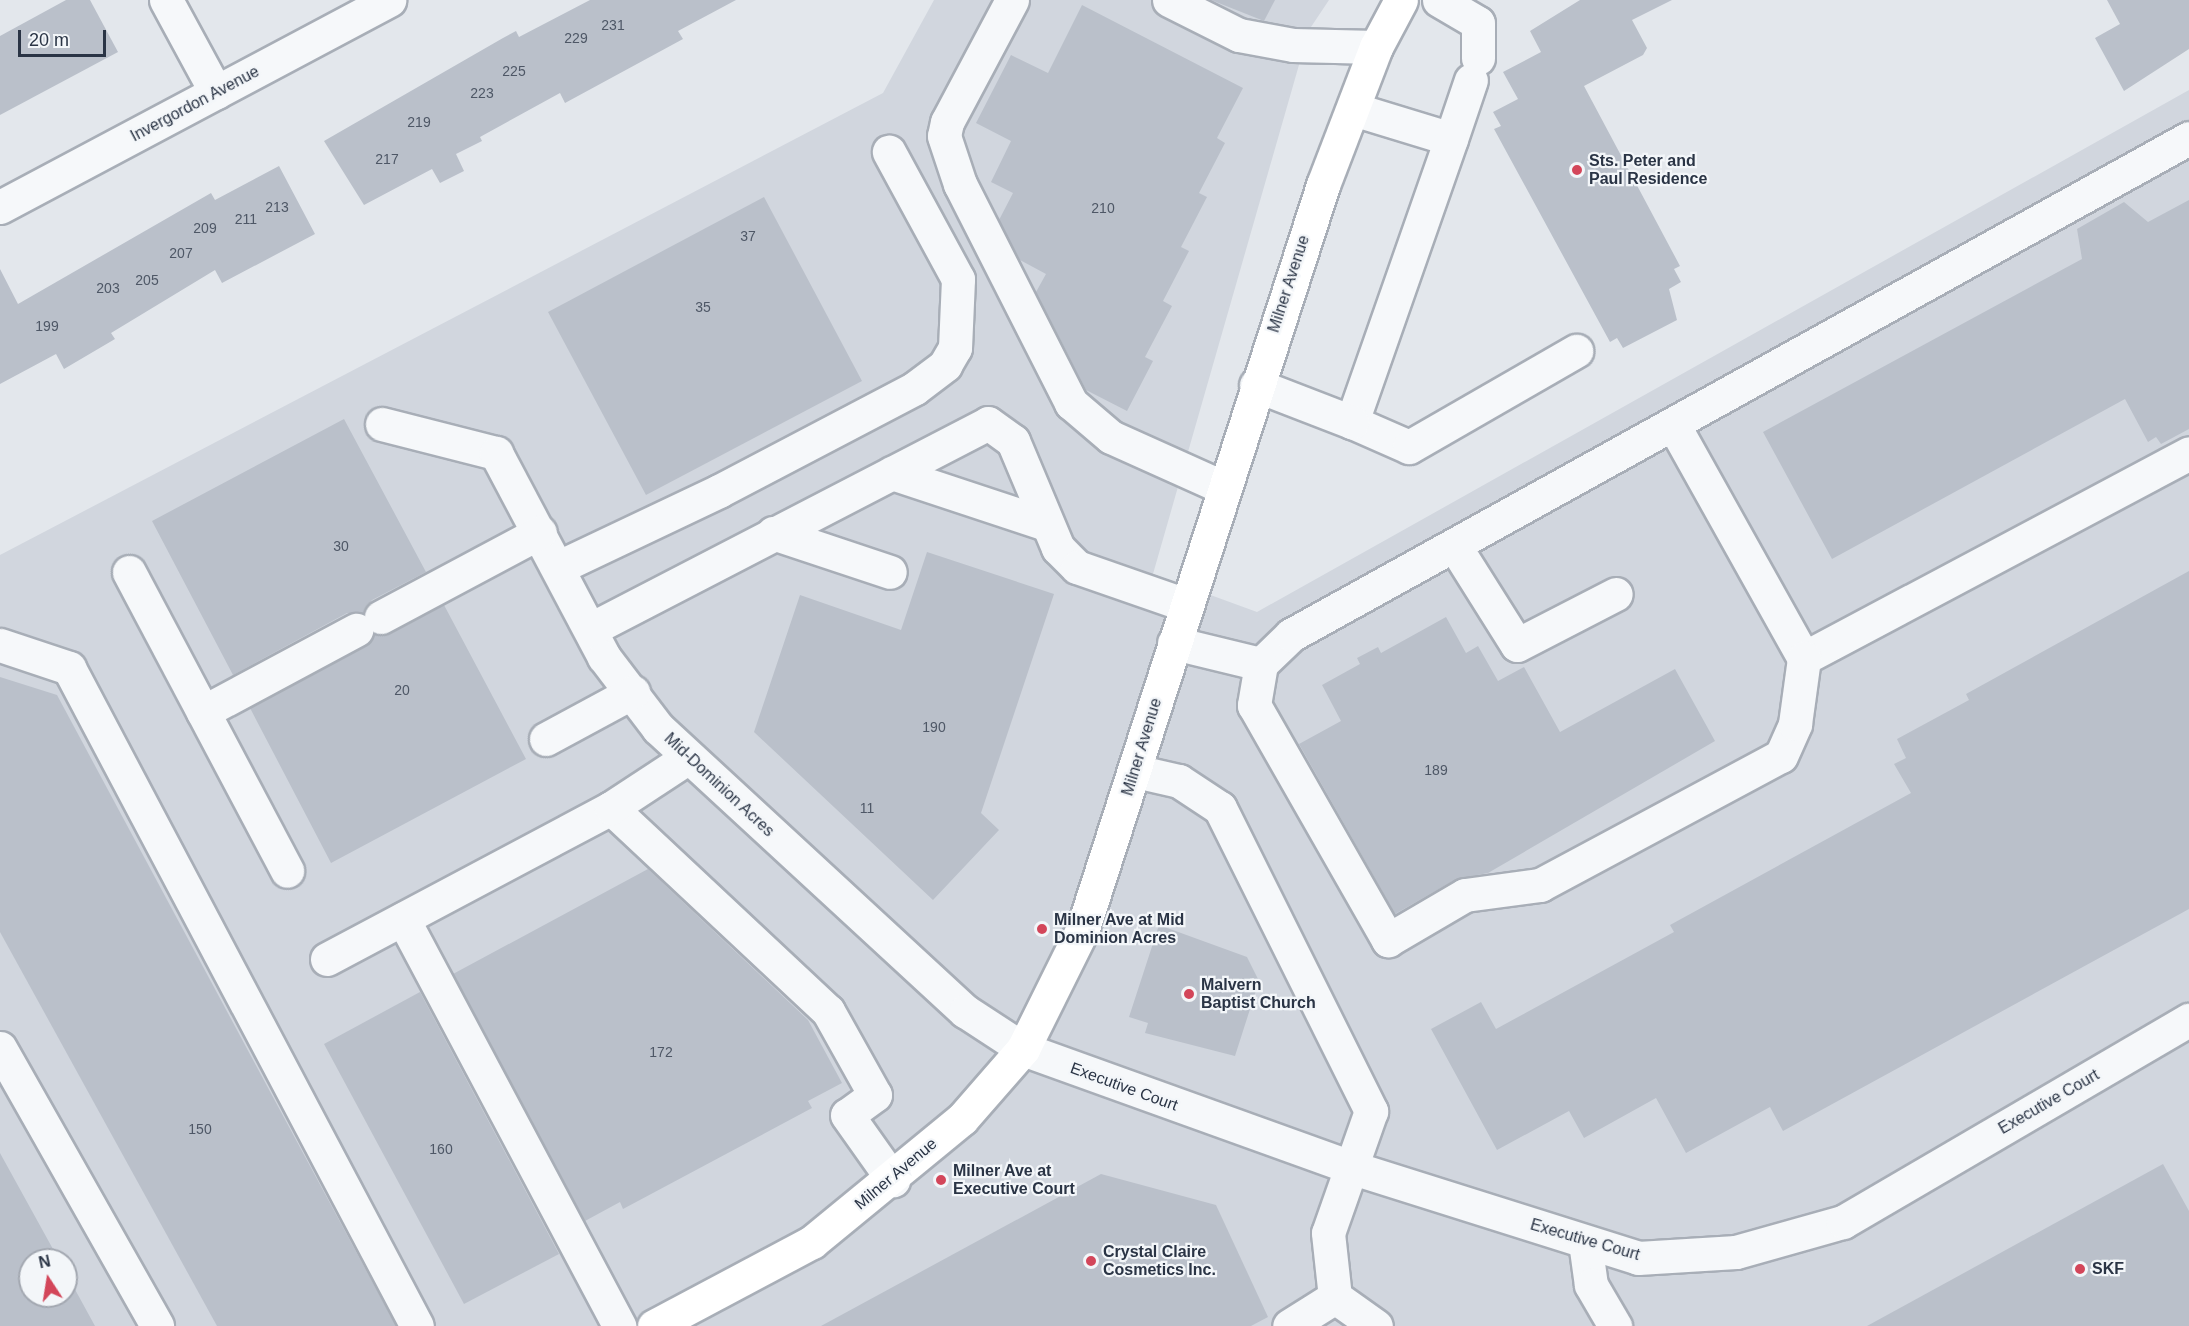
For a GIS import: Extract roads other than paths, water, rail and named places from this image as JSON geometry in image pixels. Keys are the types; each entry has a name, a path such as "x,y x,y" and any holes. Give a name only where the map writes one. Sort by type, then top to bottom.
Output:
{"main road":[{"name":"Milner Avenue","path":"658,1325 812,1242 893,1180 962,1119 1023,1049 1083,928 1135,771 1221,487 1353,109 1376,47 1401,0"}],"street":[{"path":"166,0 216,93"},
{"name":"Invergordon Avenue","path":"0,207 389,0"},
{"path":"1012,0 947,122 944,136 960,184 1071,403 1111,437 1221,487"},
{"path":"1169,0 1239,35 1293,45 1376,47"},
{"path":"1352,422 1475,69 1478,23 1439,0"},
{"path":"1353,109 1450,139"},
{"path":"1673,424 1804,657 1795,724 1781,756 1540,885 1465,895 1388,940 1254,705 1261,664 1292,635 2189,138"},
{"path":"559,567 719,491 915,388 945,365 955,348 958,279 889,152"},
{"path":"1256,385 1409,447 1576,351"},
{"name":"Mid-Dominion Acres","path":"382,424 496,453 559,567 604,657 687,758 965,1011 1023,1049"},
{"path":"591,629 892,473 975,426 994,425 1013,441 1058,548 1077,567 1186,605"},
{"path":"1804,657 2189,453"},
{"path":"892,473 1046,524"},
{"path":"203,712 540,532"},
{"path":"773,533 890,572"},
{"path":"1454,546 1516,645 1616,594"},
{"path":"129,572 287,871"},
{"path":"1174,643 1261,664"},
{"path":"0,645 69,668 417,1326"},
{"path":"546,739 633,692"},
{"path":"327,959 611,808 687,758"},
{"path":"1135,771 1179,781 1220,808 1371,1111 1328,1233 1335,1297 1376,1326"},
{"path":"611,808 828,1011 875,1095 847,1115 893,1180"},
{"path":"403,919 619,1326"},
{"name":"Executive Court","path":"1023,1049 1350,1167 1638,1258 1736,1252 1843,1222 2189,1020"},
{"path":"0,1048 157,1326"},
{"path":"1585,1242 1591,1285 1615,1326"},
{"path":"1289,1326 1335,1297"}],"place":[{"name":"Sts. Peter and Paul Residence","path":"1577,170"},
{"name":"Milner Ave at Mid Dominion Acres","path":"1042,929"},
{"name":"Malvern Baptist Church","path":"1189,994"},
{"name":"Milner Ave at Executive Court","path":"941,1180"},
{"name":"Crystal Claire Cosmetics Inc.","path":"1091,1261"},
{"name":"SKF","path":"2080,1269"}]}
